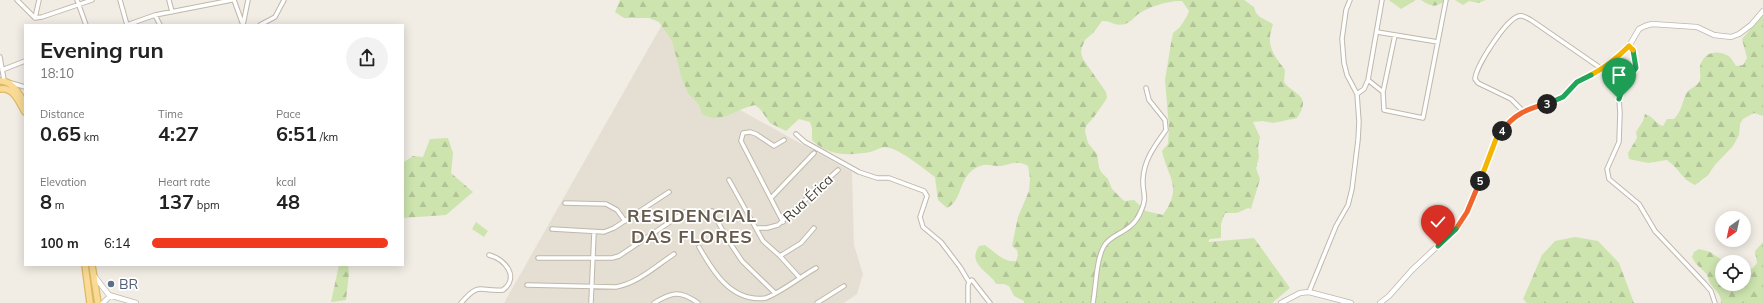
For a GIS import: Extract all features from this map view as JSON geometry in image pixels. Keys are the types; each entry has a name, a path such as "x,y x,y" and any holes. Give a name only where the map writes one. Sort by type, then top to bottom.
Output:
{"main road":[{"path":"4,81 13,87 24,100"},
{"path":"0,90 4,89 12,92 24,110"},
{"path":"85,266 90,303"},
{"path":"92,266 98,303"}],"street":[{"path":"17,0 35,18"},
{"path":"35,18 39,0"},
{"path":"77,0 86,24"},
{"path":"35,18 92,0"},
{"path":"120,0 127,24"},
{"path":"169,0 172,12"},
{"path":"130,24 155,15 233,0 243,24"},
{"path":"243,24 248,0"},
{"path":"262,24 275,17 284,0"},
{"path":"1309,292 1336,226 1348,205 1358,140 1359,101 1347,75 1344,63 1342,39 1346,10 1350,0"},
{"path":"1357,94 1364,89 1368,80 1382,0"},
{"path":"1396,35 1383,92 1384,110 1423,118 1446,0"},
{"path":"1380,303 1389,296 1412,270 1460,225 1467,212 1496,139 1511,120 1523,111 1556,101 1563,97 1577,82 1602,69 1618,57 1629,46 1640,29 1652,24 1697,27 1714,35 1731,37 1739,34 1763,11"},
{"path":"155,15 160,24"},
{"path":"1523,111 1516,103 1478,83 1475,79 1481,62 1514,18 1523,16 1531,20 1602,69"},
{"path":"1377,32 1438,42"},
{"path":"1629,46 1634,52 1636,66 1634,72 1624,83 1619,99 1619,142 1607,169 1607,175 1609,179 1639,204 1655,231 1708,287 1715,303"},
{"path":"0,57 4,81 24,87"},
{"path":"2,70 24,61"},
{"path":"1368,80 1383,92"},
{"path":"1092,303 1098,266 1104,246 1127,230 1138,217 1146,198 1143,178 1146,163 1150,152 1166,130 1165,120 1149,100 1146,88"},
{"path":"783,222 772,198 742,146 741,138 743,133 750,132 756,134 774,146 784,140"},
{"path":"796,134 805,142 859,172 877,178 889,178 924,191 927,196 920,217 923,227 941,242 960,267 969,282 968,303"},
{"path":"772,198 814,152"},
{"name":"Rua Érica","path":"756,228 773,227 783,222 838,170"},
{"path":"729,180 763,241 780,256 799,277"},
{"path":"552,229 604,232 614,228 669,192"},
{"path":"565,203 606,204 616,210 625,221"},
{"path":"712,211 728,240 742,261 775,293"},
{"path":"538,258 612,258 624,254 685,212"},
{"path":"780,256 801,243 814,228"},
{"path":"591,303 594,232"},
{"path":"699,247 721,283 736,296 750,302 762,299 775,293 816,268"},
{"path":"527,285 624,286 674,254"},
{"path":"461,303 474,290 484,288 503,290 510,283 511,274 507,267 496,256 489,255"},
{"path":"94,276 110,296 136,303"},
{"path":"969,282 972,280 990,303"},
{"path":"817,303 844,286"},
{"path":"1281,303 1300,293 1309,292 1351,303"},
{"path":"654,303 667,295 681,294 698,303"},
{"path":"103,303 110,296"}],"shaded area":[{"name":"RESIDENCIAL DAS FLORES","path":"668,14 706,91 852,172 854,245 863,274 857,294 844,303 504,303"}],"green space":[{"path":"620,0 1244,0 1254,7 1256,13 1260,17 1273,24 1270,42 1274,55 1285,70 1284,82 1300,96 1303,104 1297,118 1273,123 1262,121 1253,122 1260,137 1258,147 1259,157 1256,168 1260,179 1251,209 1248,208 1237,213 1225,213 1221,224 1221,238 1210,239 1208,242 1254,238 1290,288 1272,303 1024,303 1024,301 1014,296 1009,286 997,284 980,267 975,258 979,246 985,245 1004,259 1016,261 1018,255 1017,250 1012,246 1018,217 1029,191 1030,178 1028,166 1018,163 1001,166 980,166 968,175 956,199 947,208 938,200 935,177 911,159 890,148 884,147 870,152 854,154 839,154 832,152 818,145 812,140 812,128 810,122 799,119 786,131 770,123 760,109 755,105 722,117 715,118 702,114 699,105 688,93 682,79 672,41 659,22 649,18 624,18 615,12","holes":["1182,1 1189,11 1180,27 1173,33 1165,80 1169,128 1168,144 1162,151 1173,189 1169,205 1163,215 1146,211 1134,200 1124,201 1112,189 1108,179 1101,172 1097,154 1088,143 1085,131 1086,126 1107,98 1106,92 1083,59 1081,53 1085,40 1094,32 1102,21 1122,25 1129,22 1138,14 1153,7 1171,2"]},
{"path":"1389,0 1416,0 1401,9"},
{"path":"1421,0 1451,0 1434,6"},
{"path":"1455,0 1486,0 1478,3 1469,1 1463,5"},
{"path":"1763,15 1763,116 1754,113 1743,119 1740,124 1739,135 1733,146 1707,176 1695,185 1686,180 1667,160 1648,163 1629,159 1628,153 1637,138 1636,132 1643,121 1645,114 1663,126 1667,119 1674,119 1680,110 1687,92 1699,82 1701,63 1707,55 1713,53 1726,54 1736,66 1743,65 1747,58 1742,39"},
{"path":"448,138 453,153 451,173 473,192 446,215 404,218 404,162 413,156 423,157 430,139"},
{"path":"476,222 488,231 484,237 472,229"},
{"path":"1575,237 1598,241 1619,263 1634,303 1527,303 1523,299 1542,255 1555,241"},
{"path":"1763,242 1763,303 1721,303 1720,296 1716,291 1751,291 1751,269 1757,263 1755,251"},
{"path":"1699,249 1710,252 1715,255 1715,290 1710,284 1707,275 1692,257 1694,252"},
{"path":"339,266 348,266 349,273 346,300 331,302"}],"place":[{"name":"BR","path":"111,284"}],"district":[{"name":"RESIDENCIAL DAS FLORES","path":"692,225"}],"route":[{"path":"1438,246 1460,225 1467,212 1496,139 1511,120 1523,111 1536,106 1549,104 1563,97 1577,82 1602,69 1618,57 1629,46 1634,52 1636,66 1634,72 1624,83 1619,99"}]}
